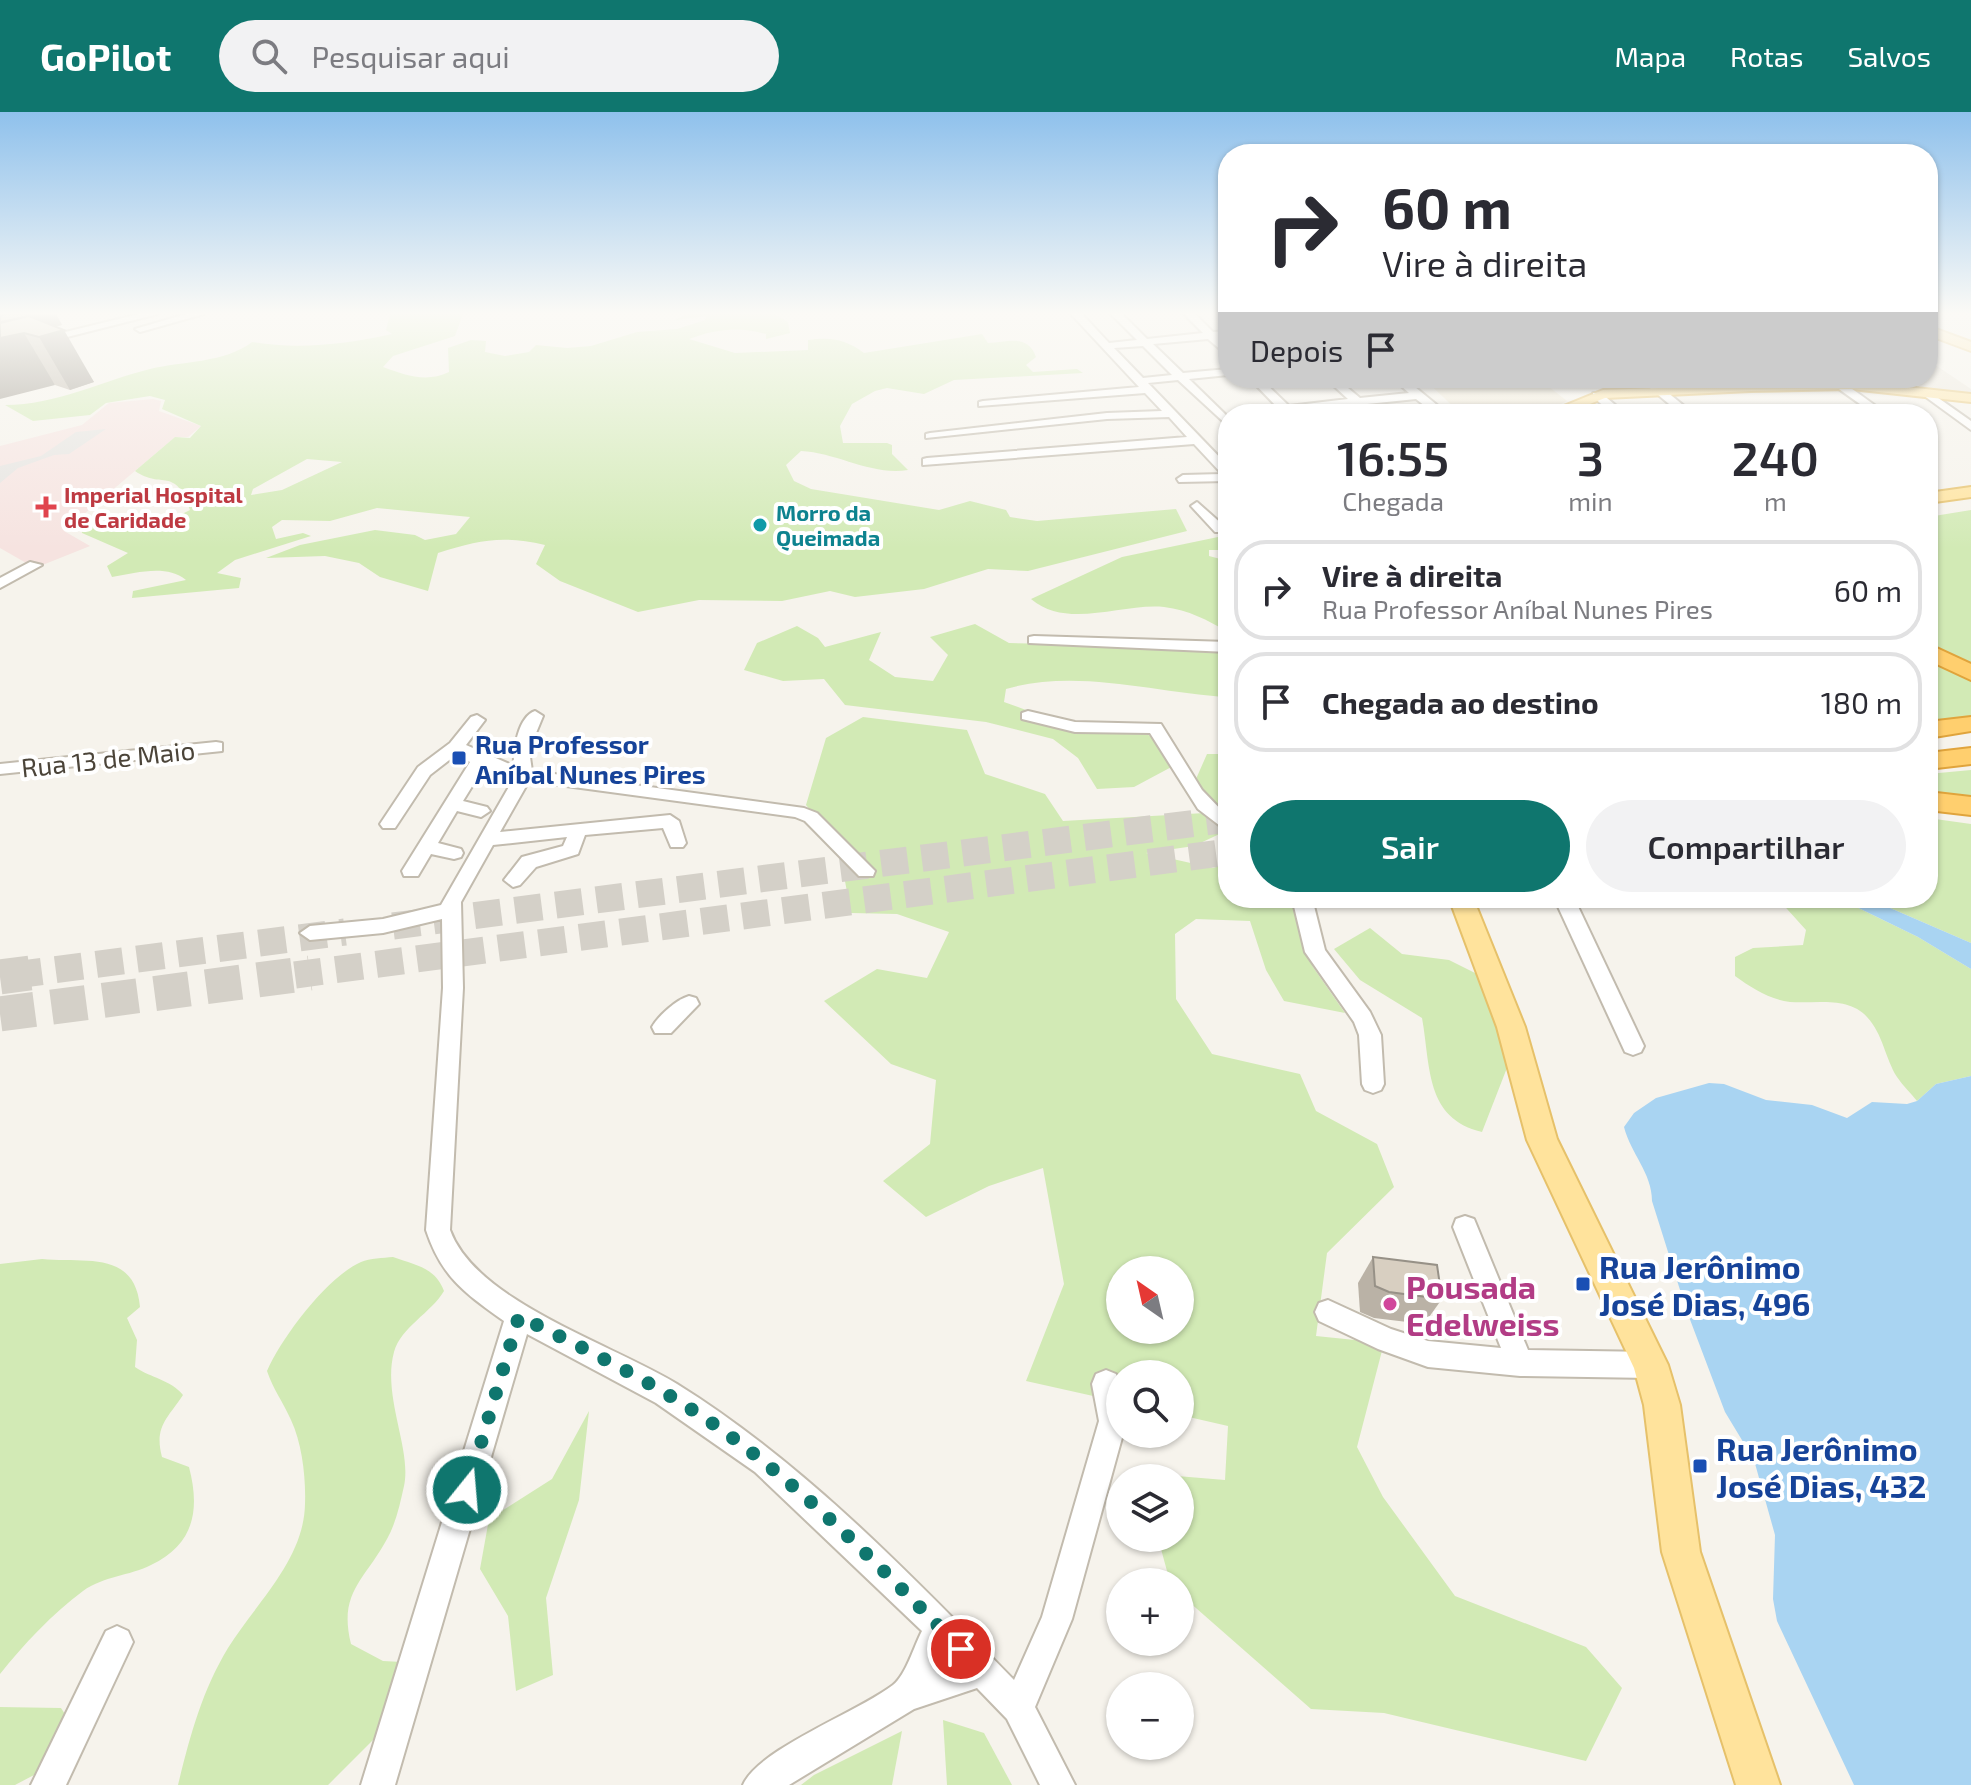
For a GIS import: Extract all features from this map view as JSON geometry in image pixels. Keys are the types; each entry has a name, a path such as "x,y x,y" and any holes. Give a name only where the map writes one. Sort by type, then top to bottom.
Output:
{"highway":[{"path":"1938,656 1971,673"},
{"path":"1938,729 1971,724"},
{"path":"1938,760 1971,756"},
{"path":"1938,802 1971,806"}],"main road":[{"path":"1578,404 1612,392"},
{"path":"1918,392 1971,398"},
{"path":"1938,489 1971,484"},
{"path":"1938,497 1971,492"},
{"path":"1465,908 1507,1015 1542,1140 1651,1365 1662,1405 1681,1552 1758,1785"}],"street":[{"path":"983,404 1084,392"},
{"path":"1151,392 1218,464"},
{"path":"1198,392 1218,411"},
{"path":"1346,392 1360,404"},
{"path":"1414,392 1429,404"},
{"path":"1843,392 1864,404"},
{"path":"1927,393 1971,427"},
{"path":"1604,394 1612,404"},
{"path":"1344,404 1418,395"},
{"path":"930,436 1107,416 1171,414"},
{"path":"927,462 1197,440"},
{"path":"1183,479 1218,476"},
{"path":"1197,506 1218,524"},
{"path":"0,584 35,565"},
{"path":"1034,640 1218,647"},
{"path":"535,716 521,750 524,775 489,839 454,893 454,979 438,1230 455,1266 519,1316 666,1393 765,1462 940,1628 1018,1708 1058,1785"},
{"path":"1028,716 1075,727 1155,728 1178,757 1186,784 1198,801 1218,818"},
{"path":"389,824 424,771 456,747 477,720"},
{"name":"Rua 13 de Maio","path":"0,769 216,747"},
{"path":"456,747 480,760 524,775 798,812 811,817 866,871"},
{"path":"411,871 480,760"},
{"path":"452,804 481,811"},
{"path":"489,839 670,821 677,843"},
{"path":"513,880 532,861 571,850 578,831"},
{"path":"426,846 454,853"},
{"path":"1304,908 1315,952 1363,1018 1370,1035 1373,1084"},
{"path":"1569,908 1633,1046"},
{"path":"310,933 383,926 452,910"},
{"path":"663,1027 689,1004"},
{"path":"1465,1227 1520,1363"},
{"path":"1328,1312 1387,1340 1428,1354 1520,1363 1651,1365"},
{"path":"378,1785 519,1316"},
{"path":"1018,1708 1057,1619 1106,1446"},
{"path":"907,1695 940,1628"},
{"path":"48,1785 117,1642"},
{"path":"760,1785 801,1757 907,1695 982,1671"}],"shaded area":[{"path":"1438,392 1556,392 1567,401 1561,404 1450,404"},
{"name":"Imperial Hospital de Caridade","path":"161,401 159,411 201,426 188,437 175,437 64,531 90,546 35,568 0,548 0,446 82,425 109,403"},
{"path":"106,429 69,454 54,455 18,468 0,483 0,466 41,456 76,432"}],"green space":[{"path":"79,392 873,392 852,404 840,426 843,443 892,445 892,454 908,470 881,470 801,451 786,465 794,481 811,489 939,510 970,501 1006,510 1010,517 1037,521 1176,509 1187,531 1028,571 988,569 924,589 855,597 830,591 782,601 699,600 638,612 560,581 536,564 545,545 530,542 491,540 438,553 428,591 380,577 359,563 325,556 266,558 300,545 375,530 415,535 425,540 456,534 470,517 377,508 330,521 282,520 272,527 276,539 303,533 311,536 235,560 217,573 241,578 239,588 132,598 133,591 186,580 160,571 112,577 107,566 128,553 82,533 80,523 154,528 190,510 179,488 173,483 135,471 175,437 190,438 201,426 162,409 165,400 150,396 106,403 90,415 33,421 5,405 43,401","holes":["307,459 342,462 282,490 251,495 253,489"]},
{"path":"1971,510 1971,669 1938,652 1938,515"},
{"path":"1218,537 1218,550 1209,550 1209,556 1218,558 1218,627 1173,608 1061,613 1031,599 1122,557"},
{"path":"975,624 1009,643 1218,647 1218,696 1088,681 1033,683 1006,689 1004,702 1045,717 1136,728 1162,746 1177,764 1134,787 1097,789 1078,758 1053,739 986,722 845,705 824,679 783,681 744,670 757,643 797,626 818,638 825,647 881,632 869,660 895,677 933,681 948,655 930,637"},
{"path":"1938,663 1971,678 1971,716 1938,721"},
{"path":"863,717 967,730 985,774 1045,794 1063,821 1205,813 1192,788 1207,754 1218,754 1218,835 1194,846 1146,853 1213,868 1218,866 1218,908 1297,908 1313,967 1345,1013 1284,1001 1266,970 1250,921 1196,919 1175,934 1176,999 1212,1054 1300,1074 1316,1111 1377,1144 1394,1187 1327,1253 1316,1336 1384,1343 1357,1447 1383,1497 1455,1596 1586,1647 1622,1688 1586,1761 1384,1713 1311,1709 1194,1606 1194,1568 1166,1568 1162,1552 1194,1552 1194,1477 1225,1480 1228,1426 1194,1418 1194,1360 1106,1360 1106,1399 1026,1381 1064,1284 1043,1168 989,1186 926,1217 883,1181 930,1144 936,1080 891,1064 824,1001 877,969 927,978 949,932 897,914 851,913 838,844 806,805 826,738"},
{"path":"1971,770 1971,800 1938,796 1938,773"},
{"path":"1938,819 1971,824 1971,943 1890,908 1938,908"},
{"path":"1786,908 1859,908 1918,937 1971,969 1971,1076 1936,1084 1917,1101 1897,1077 1877,1031 1859,1010 1831,1002 1782,1001 1735,976 1735,957 1753,948 1803,945 1806,930"},
{"path":"1370,928 1402,954 1449,960 1483,977 1512,1055 1482,1132 1463,1125 1440,1103 1430,1072 1422,1018 1360,980 1334,949"},
{"path":"393,1257 430,1272 444,1291 403,1335 394,1352 392,1386 404,1456 404,1486 390,1533 356,1587 348,1611 351,1644 383,1661 402,1662 397,1716 328,1785 178,1785 192,1731 211,1681 228,1648 288,1562 303,1524 305,1494 301,1450 295,1429 267,1371 294,1326 334,1281 361,1262"},
{"path":"42,1259 105,1263 129,1276 140,1307 127,1318 137,1340 135,1367 173,1386 183,1395 164,1424 160,1447 162,1457 189,1467 193,1511 191,1524 177,1547 143,1569 99,1582 83,1591 39,1630 0,1674 0,1264"},
{"path":"589,1411 579,1500 546,1598 553,1675 516,1691 508,1616 480,1569 489,1519 552,1479"},
{"path":"0,1707 61,1708 70,1722 53,1765 15,1785 0,1785"},
{"path":"943,1720 984,1733 1012,1785 947,1785"},
{"path":"902,1731 892,1785 801,1785 814,1775"}],"water":[{"path":"1859,908 1890,908 1971,943 1971,969 1918,937"},
{"path":"1971,1076 1971,1785 1854,1785 1777,1621 1773,1599 1775,1535 1754,1460 1725,1412 1686,1309 1652,1201 1649,1181 1624,1127 1634,1113 1656,1098 1709,1083 1724,1084 1766,1100 1812,1105 1847,1118 1872,1102 1907,1104 1917,1101 1936,1084"}],"building":[{"path":"1373,1257 1437,1265 1442,1299 1389,1292 1375,1286"}],"tunnel":[{"path":"393,926 1218,820"},
{"path":"295,975 1218,853"},
{"path":"15,975 345,932"},
{"path":"15,975 30,973"},
{"path":"0,1014 310,973"},
{"path":"0,977 15,975"}],"place":[{"name":"Imperial Hospital de Caridade","path":"46,507"},
{"name":"Morro da Queimada","path":"760,525"},
{"name":"Rua Professor Aníbal Nunes Pires","path":"459,758"},
{"name":"Rua Jerônimo José Dias, 496","path":"1583,1284"},
{"name":"Pousada Edelweiss","path":"1390,1304"},
{"name":"Rua Jerônimo José Dias, 432","path":"1700,1466"}],"route":[{"path":"467,1490 519,1316 666,1393 765,1462 922,1608 961,1649"}]}
